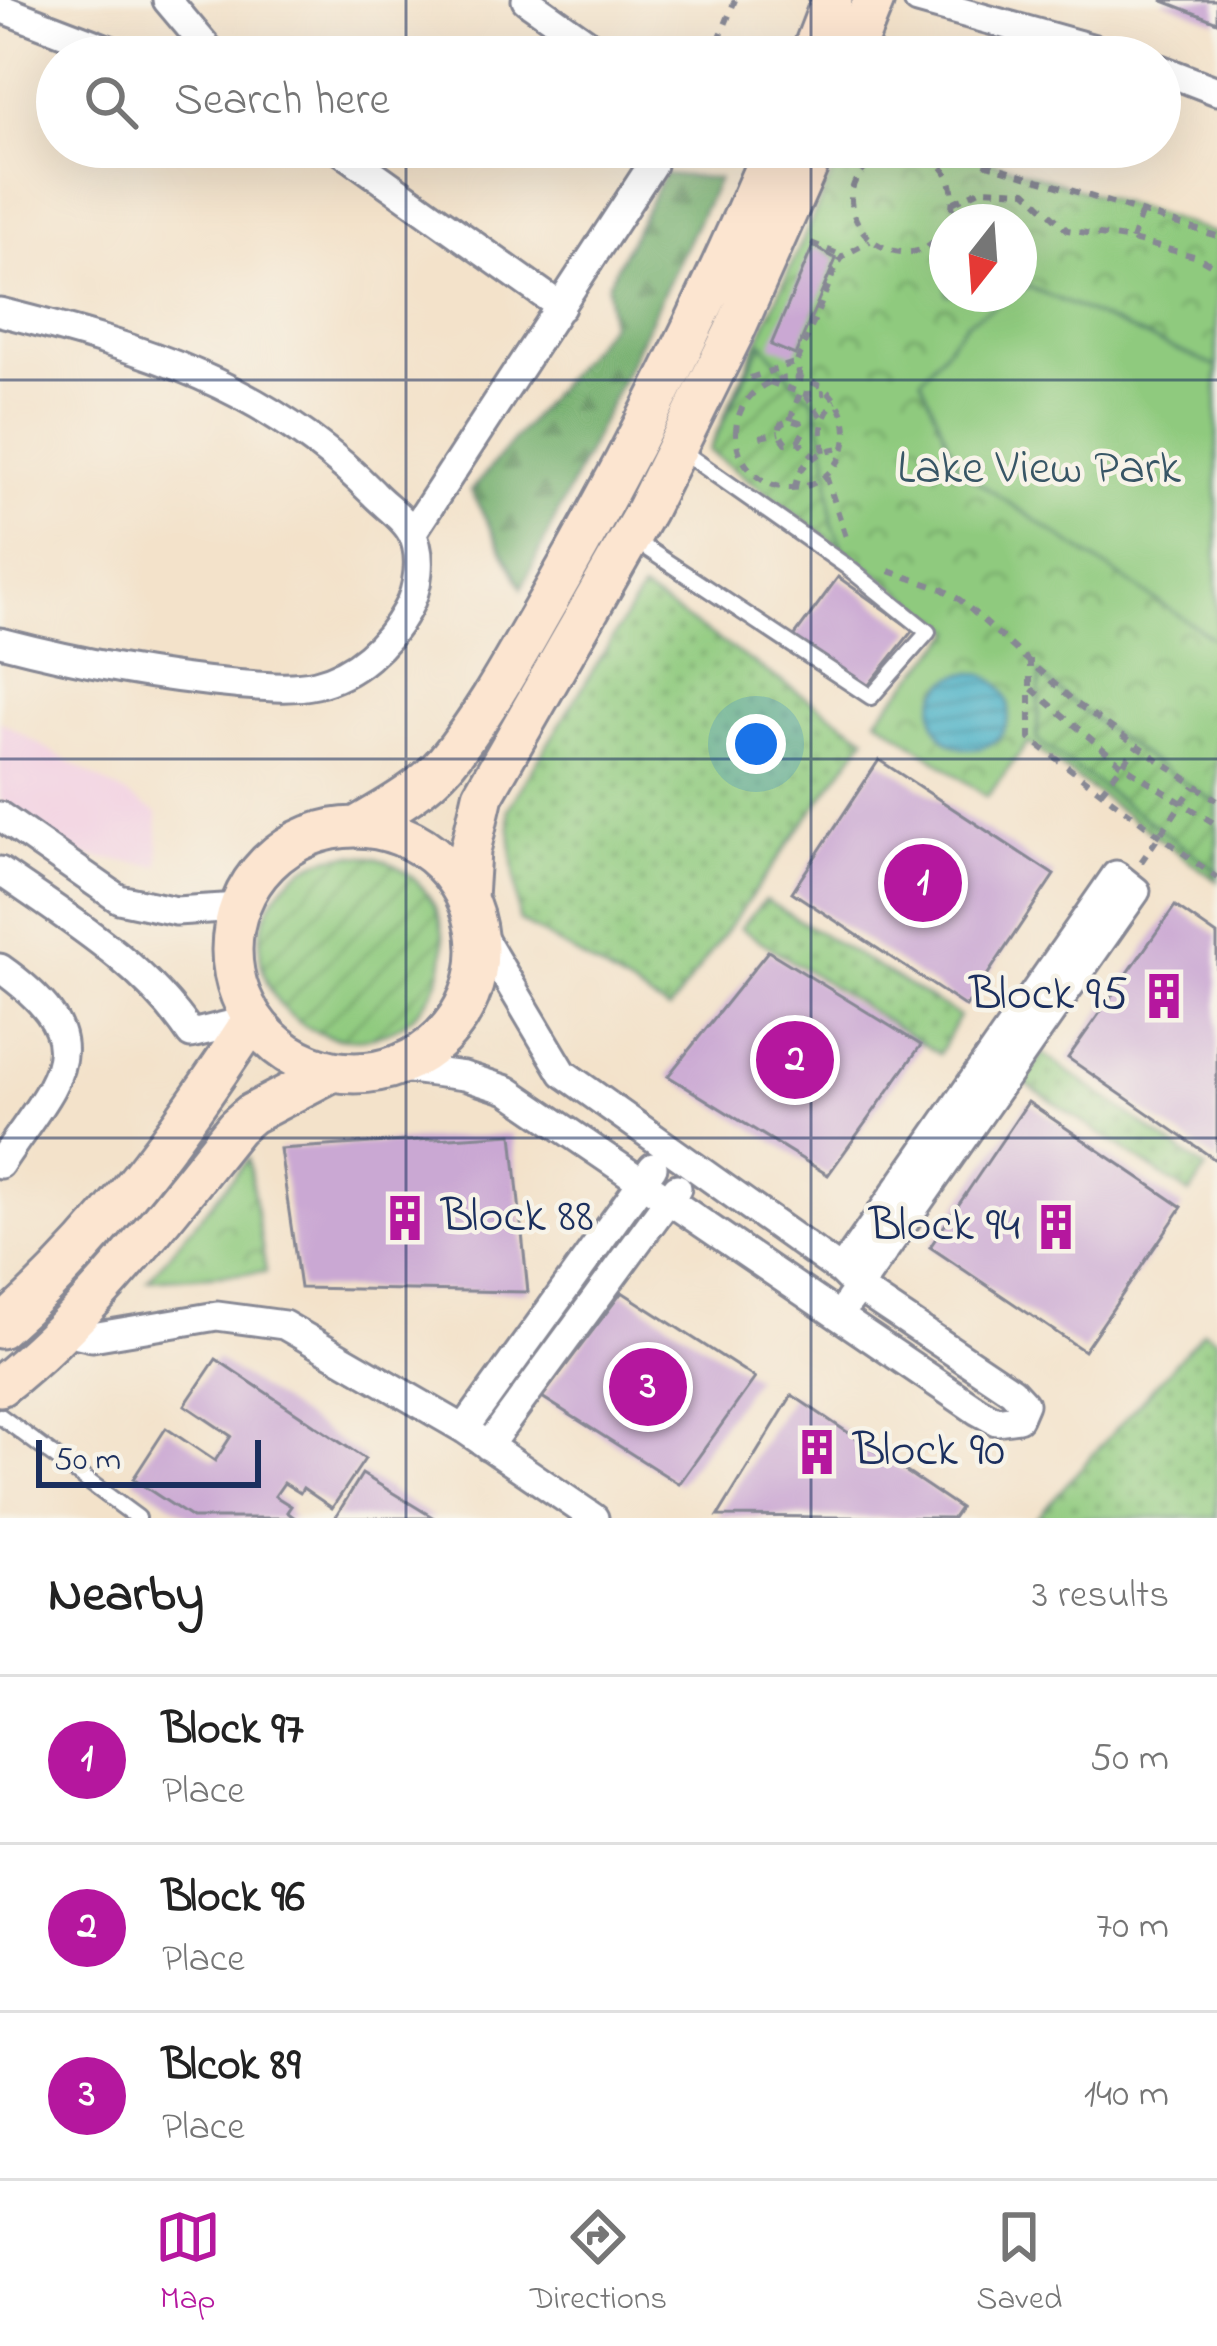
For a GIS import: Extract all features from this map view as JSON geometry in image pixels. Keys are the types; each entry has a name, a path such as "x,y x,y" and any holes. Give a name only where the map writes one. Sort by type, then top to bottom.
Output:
{"street":[{"path":"167,0 197,36"},
{"path":"526,0 572,36"},
{"path":"818,36 832,0"},
{"path":"859,36 874,0"},
{"path":"930,2 1049,36"},
{"path":"0,8 73,36"},
{"path":"1181,77 1217,91"},
{"path":"366,168 561,307"},
{"path":"412,532 650,168"},
{"path":"358,826 409,796 444,765 486,707 591,526 685,343 764,168"},
{"path":"394,1067 443,1037 473,988 478,960 470,851 483,796 630,537 733,334 807,168"},
{"path":"0,312 183,365 279,416 352,472 412,532 419,568 410,604 391,637 353,669 316,684 266,686 176,679 0,642"},
{"path":"0,816 119,899 176,910 239,907"},
{"path":"358,826 392,832 423,846 449,869 563,1072 665,1149 1012,1391 1024,1404 1018,1418 996,1421 978,1412 507,1090 479,1079 394,1067 333,1071 288,1053 253,1019 239,993 232,965 239,907 252,879 273,857 298,839 327,829 358,826"},
{"path":"0,871 130,964 160,992 190,1034 253,1019"},
{"path":"849,1279 998,1065 1116,874 1126,883"},
{"path":"0,968 45,1005 63,1040 58,1076 0,1165"},
{"path":"0,1328 161,1155 253,1019"},
{"path":"0,1386 61,1330 236,1127 251,1114 333,1071"},
{"path":"464,1429 665,1149"},
{"path":"488,1445 693,1168"},
{"path":"820,1304 837,1308 854,1297 849,1279"},
{"path":"61,1330 92,1336 217,1316 284,1325 464,1429 594,1518"}],"lane":[{"path":"630,537 871,697 928,632 846,566 675,446"},
{"path":"0,1416 138,1518"}],"path":[{"path":"720,36 735,0"},
{"path":"866,168 857,179 852,201 856,223 870,241 896,253 929,244"},
{"path":"940,168 950,180 955,202 982,189 1026,191 1066,230 1198,257 1217,268"},
{"path":"1004,168 1217,236"},
{"path":"1026,191 1031,176"},
{"path":"836,183 854,190"},
{"path":"1132,241 1142,211"},
{"path":"803,261 812,241 843,256"},
{"path":"800,379 797,362 843,256 870,241"},
{"path":"720,442 761,359"},
{"path":"736,373 753,379 797,362"},
{"path":"753,379 755,390"},
{"path":"800,379 829,392 836,401 847,431 845,447 826,476 795,489 772,486 743,461 737,446 738,416 755,390 769,382 800,379"},
{"path":"769,382 803,394 829,392"},
{"path":"803,394 823,419"},
{"path":"779,433 803,394"},
{"path":"824,452 823,419 836,401"},
{"path":"779,433 786,443 798,441 803,433 800,423 790,420"},
{"path":"760,437 779,433"},
{"path":"798,441 815,457"},
{"path":"795,489 796,474 815,457 845,447"},
{"path":"735,466 748,476"},
{"path":"826,476 842,532 851,542"},
{"path":"874,562 960,600 1077,704 1217,800"},
{"path":"1030,659 1030,739 1217,878"},
{"path":"1029,687 1122,765 1217,825"},
{"path":"1101,792 1137,747"},
{"path":"1126,883 1194,786"}],"shaded area":[{"path":"0,721 157,813 160,866 77,855 0,800"}],"green space":[{"name":"Lake View Park","path":"835,168 1014,168 1217,234 1217,881 1028,743 987,797 877,718 955,631 709,451"},
{"path":"664,174 718,179 522,588 471,491 610,324 608,284"},
{"path":"1037,290 1217,367 1217,641 960,470 921,379 967,322 985,312 1037,312"},
{"path":"762,342 814,400 827,455 832,523 843,549 709,451"},
{"path":"642,590 866,737 669,1010 519,920 508,809"},
{"path":"1040,674 1125,743 1217,803 1217,871 1037,740"},
{"path":"352,855 387,862 417,882 437,912 444,947 437,982 417,1012 387,1032 352,1039 317,1032 287,1012 267,982 260,947 267,912 287,882 317,862"},
{"path":"765,900 959,1016 939,1054 740,928"},
{"path":"1042,1053 1206,1169 1190,1194 1023,1082"},
{"path":"248,1159 266,1272 148,1280"},
{"path":"1204,1331 1217,1339 1217,1518 1036,1518"}],"water":[{"path":"971,673 998,684 1009,711 998,738 971,749 944,738 933,711 944,684"}],"building":[{"path":"1161,0 1217,0 1217,22"},
{"path":"813,246 836,259 795,355 771,345"},
{"path":"838,577 913,630 868,686 793,638"},
{"path":"879,760 1054,875 966,1007 792,892"},
{"name":"Block 95","path":"1175,906 1217,935 1217,1161 1068,1058"},
{"path":"768,951 921,1045 828,1175 668,1076"},
{"name":"Block 94","path":"1028,1102 1182,1207 1084,1351 930,1247"},
{"name":"Block 88","path":"512,1134 528,1292 300,1288 280,1149"},
{"path":"622,1292 755,1378 679,1484 542,1397"},
{"path":"216,1359 365,1459 332,1508 303,1488 300,1493 284,1483 275,1496 291,1506 287,1512 295,1518 192,1518 133,1479 166,1428 215,1461 231,1436 185,1405"},
{"name":"Block 90","path":"792,1395 960,1508 953,1518 718,1516"},
{"path":"362,1474 434,1518 335,1518"}],"place":[{"name":"Block 97","path":"923,883"},
{"name":"Block 95","path":"1164,996"},
{"name":"Block 96","path":"795,1060"},
{"name":"Block 88","path":"405,1218"},
{"name":"Block 94","path":"1056,1227"},
{"name":"Blcok 89","path":"648,1387"},
{"name":"Block 90","path":"817,1452"}]}
